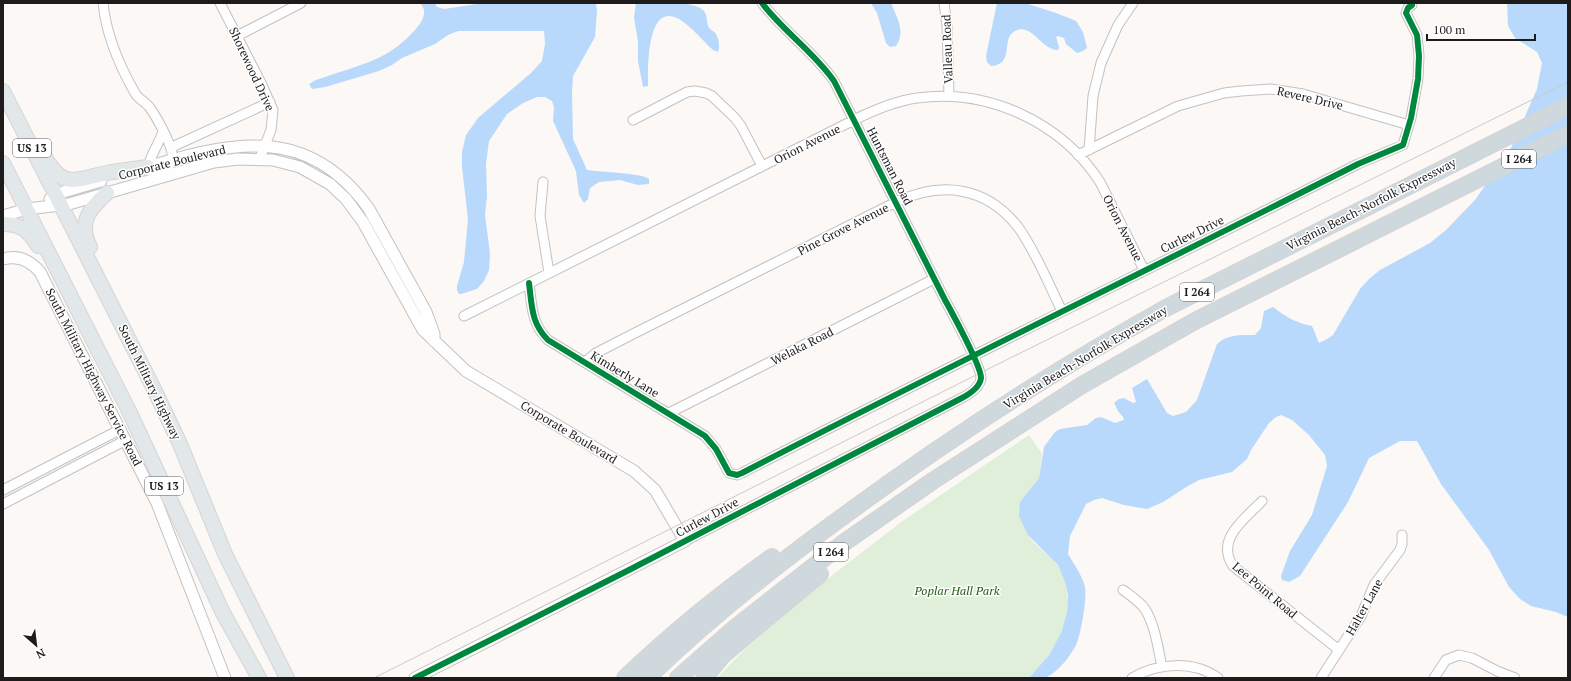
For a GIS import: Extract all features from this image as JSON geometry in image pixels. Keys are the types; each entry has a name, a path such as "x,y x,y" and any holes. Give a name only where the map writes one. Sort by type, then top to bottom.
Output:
{"highway":[{"name":"Virginia Beach-Norfolk Expressway","path":"647,678 748,588 789,556 885,485 986,416 1116,336 1238,271 1568,106"},
{"name":"Virginia Beach-Norfolk Expressway","path":"678,678 742,622 842,544 934,480 1082,385 1164,338 1568,134"},
{"path":"704,678 723,656 845,553 995,441"},
{"path":"625,678 650,653 684,624 752,571 820,523 885,485"}],"main road":[{"name":"South Military Highway","path":"3,91 129,339 180,444 225,554 287,678"},
{"path":"15,114 51,167 58,174 68,180 81,180 106,173 148,167"},
{"name":"US 13","path":"3,163 28,209 129,411 223,613 259,678"},
{"path":"3,178 3,186"},
{"path":"107,193 94,204 87,216 84,233 111,288 129,339"},
{"path":"3,224 19,226 31,234 69,293"}],"street":[{"path":"103,3 110,34 118,59 135,93 149,107 172,147 172,160 163,171 129,186"},
{"name":"Shorewood Drive","path":"220,3 270,102 274,114 271,130 260,158"},
{"path":"237,36 301,3"},
{"name":"Huntsman Road","path":"762,3 792,37 826,69 834,81 973,356"},
{"name":"Valleau Road","path":"944,3 948,26 948,96"},
{"path":"1089,150 1093,96 1101,64 1118,25 1133,3"},
{"name":"Curlew Drive","path":"729,473 737,475 742,473 1062,310 1358,164 1403,145 1409,125 1418,79 1419,56 1417,36 1406,13 1408,8 1412,5 1410,3"},
{"name":"Revere Drive","path":"1078,155 1178,106 1224,93 1241,91 1271,89 1303,94 1409,125"},
{"path":"633,120 687,92 695,91 706,93 712,96 735,118 741,126 762,166"},
{"name":"Orion Avenue","path":"464,316 854,120 878,109 916,98 948,96 983,100 1018,112 1044,127 1069,146 1100,182 1144,270"},
{"path":"172,147 270,102"},
{"path":"148,167 149,160 159,143 163,131"},
{"name":"Corporate Boulevard","path":"58,200 63,192 172,160 225,147 248,145 292,150 326,166 347,182 360,196 369,209 426,312 434,334 434,341"},
{"name":"Corporate Boulevard","path":"3,216 58,200 107,193 214,162 260,158 286,162 300,167 330,184 339,192 363,222 423,330 434,341 466,371 596,448 647,482 660,498 684,542"},
{"path":"543,182 540,216 549,273"},
{"name":"Pine Grove Avenue","path":"585,362 596,353 896,202 917,193 943,189 964,191 977,195 994,204 1007,215 1026,240 1062,310"},
{"name":"South Military Highway Service Road","path":"3,259 15,257 24,259 30,262 40,272 121,429 165,521 225,678"},
{"name":"Welaka Road","path":"669,414 934,279"},
{"name":"Kimberly Lane","path":"529,283 534,318 541,333 548,340 705,436 711,442 729,473"},
{"name":"Curlew Drive","path":"415,678 684,542 969,394 976,388 981,380 980,373 973,356"},
{"path":"3,490 121,429"},
{"path":"3,504 126,440"},
{"path":"69,456 75,467"},
{"name":"Lee Point Road","path":"1262,501 1231,534 1227,547 1233,566 1339,650"},
{"name":"Halter Lane","path":"1320,678 1361,616 1374,586 1400,550 1402,535"},
{"path":"1123,590 1139,602 1148,615 1156,637 1162,667"},
{"path":"1434,678 1446,660 1459,655 1472,658 1497,672 1515,678"},
{"path":"1132,678 1148,670 1162,667 1186,666 1218,678"}],"green space":[{"name":"Poplar Hall Park","path":"1029,435 1042,454 1039,478 1020,502 1025,528 1030,539 1058,566 1063,577 1068,599 1065,623 1056,645 1047,658 1029,678 717,678 744,650 830,577 904,520"}],"water":[{"path":"420,3 435,3 437,7 444,9 484,3 596,3 597,11 595,37 573,76 573,139 587,170 638,175 649,179 649,184 638,185 620,180 599,182 590,188 588,199 584,203 579,195 576,171 553,121 554,107 552,101 545,97 537,97 523,103 507,114 489,141 486,164 487,196 485,215 490,254 489,270 484,281 477,289 461,294 459,294 457,290 457,286 464,262 468,219 462,167 462,152 466,135 478,118 531,73 542,61 545,44 544,31 458,31 448,35 435,44 402,58 379,71 325,87 312,89 309,84 316,80 380,57 402,43 414,31 423,17 424,11"},
{"path":"636,3 681,3 703,10 706,14 709,28 718,38 718,52 713,50 693,30 679,19 668,16 660,19 651,39 648,66 648,86 643,87 638,61 638,42 634,17"},
{"path":"871,3 891,3 900,25 899,41 896,46 890,47 886,43 877,13"},
{"path":"997,3 1025,3 1076,21 1083,32 1087,48 1077,53 1066,44 1064,38 1058,36 1056,37 1059,47 1058,50 1052,49 1046,46 1032,33 1021,29 1015,31 1010,36 1006,55 1003,61 991,66 987,62 986,56"},
{"path":"1507,3 1568,3 1568,617 1556,612 1531,606 1520,599 1509,587 1489,550 1441,484 1417,441 1400,441 1369,458 1348,502 1300,576 1289,582 1282,580 1281,576 1290,551 1312,515 1327,466 1325,455 1309,435 1292,420 1281,415 1269,423 1251,450 1247,459 1232,472 1199,480 1163,502 1147,509 1124,505 1102,498 1086,504 1070,536 1068,554 1080,574 1085,587 1082,625 1078,640 1071,654 1056,671 1045,678 1029,678 1050,654 1062,631 1067,612 1068,595 1065,582 1058,565 1028,535 1019,516 1020,502 1039,478 1044,447 1055,432 1060,429 1087,425 1096,418 1101,417 1115,423 1124,420 1114,403 1119,399 1124,398 1133,403 1136,402 1132,388 1147,379 1167,413 1173,416 1186,412 1197,400 1217,344 1225,338 1239,335 1255,335 1261,328 1264,311 1273,307 1291,319 1312,326 1319,343 1327,339 1333,335 1360,289 1369,279 1380,270 1430,243 1446,230 1475,200 1511,148 1537,89 1542,63 1537,52 1515,38 1508,26"}],"tram line":[{"path":"374,678 980,373 1568,82"}],"cycle path":[{"path":"415,678 629,570 963,397 973,391 980,382 980,371 966,339 834,81 826,70 779,23 762,3"},
{"path":"529,283 535,321 542,334 548,340 705,436 716,449 729,473 737,475 1358,164 1403,145 1411,118 1418,79 1419,56 1417,35 1406,13 1408,8 1412,5 1410,3"}]}
